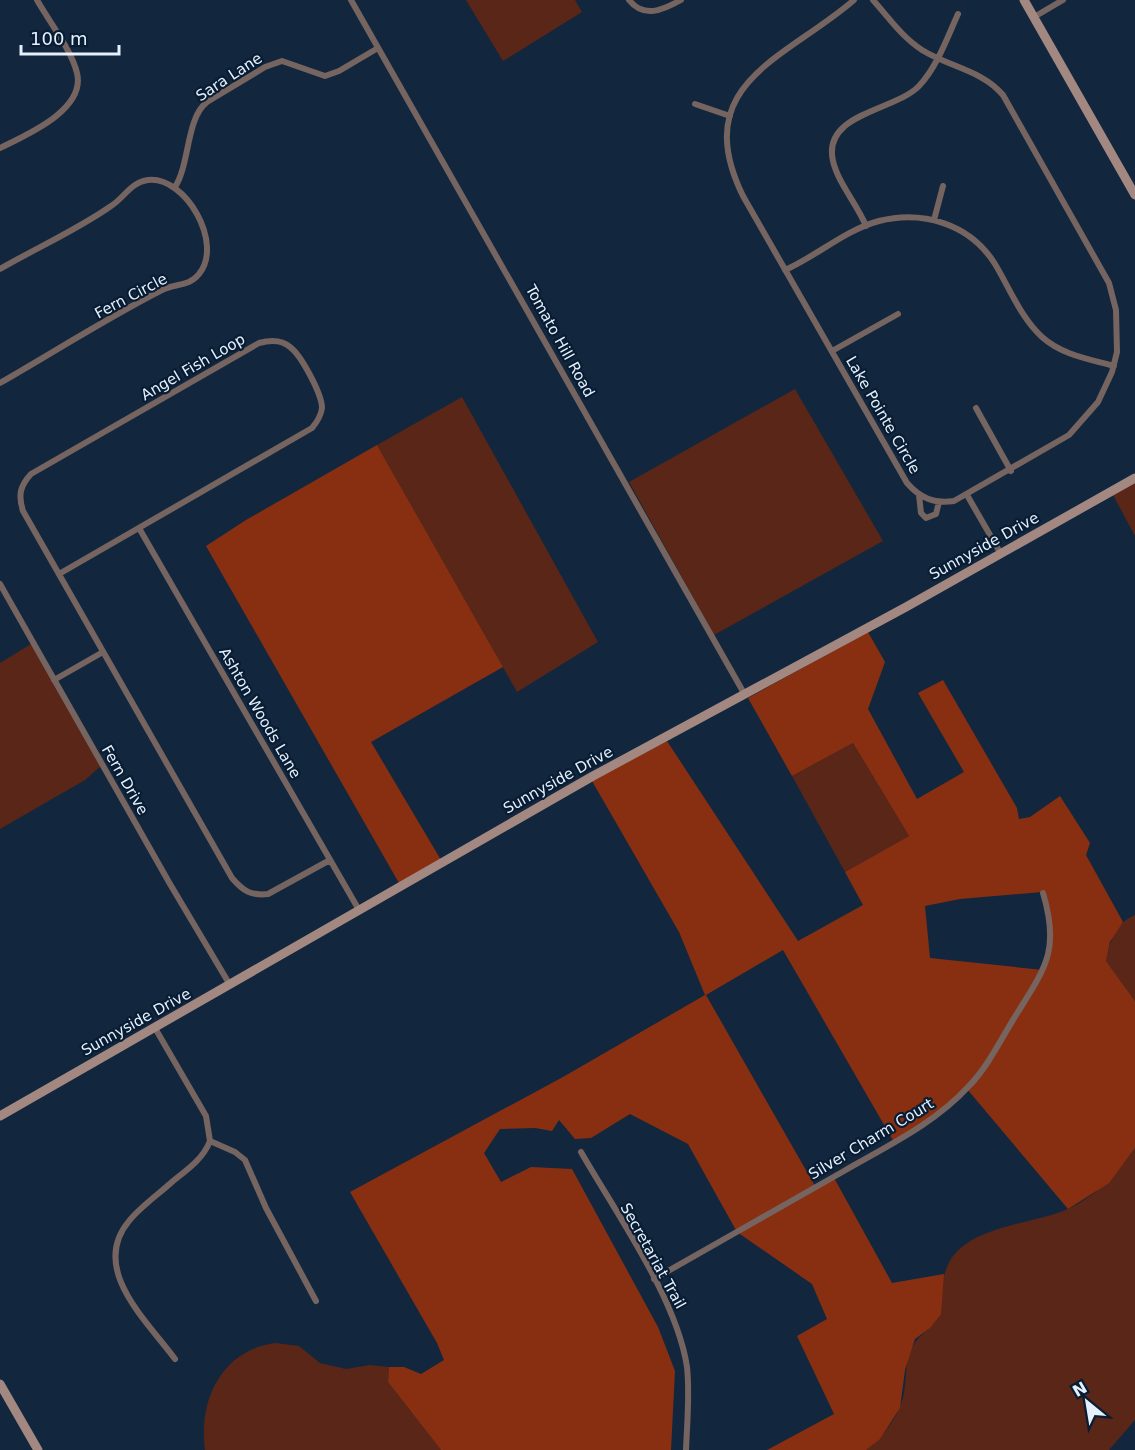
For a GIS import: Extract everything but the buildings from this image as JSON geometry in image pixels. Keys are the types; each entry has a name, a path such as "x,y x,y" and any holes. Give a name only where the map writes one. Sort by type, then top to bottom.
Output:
{"street":[{"path":"0,148 58,115 70,104 77,91 75,68 37,0"},
{"name":"Tomato Hill Road","path":"351,0 745,696"},
{"path":"629,0 640,10 651,12 660,11 681,0"},
{"name":"Lake Pointe Circle","path":"854,0 818,30 777,55 752,75 740,92 730,116 727,154 731,171 785,270 907,483 919,495 939,502"},
{"path":"873,0 901,33 937,58 980,75 1003,95 1109,283 1118,326 1114,366 1098,402 1082,424 1058,444 968,495 954,501 939,502 936,514 926,519 921,513 919,495"},
{"path":"1024,0 1135,195"},
{"path":"1034,17 1063,0"},
{"path":"866,226 833,163 835,140 843,127 855,118 909,95 924,81 958,14"},
{"name":"Sara Lane","path":"175,187 183,170 199,110 207,102 275,62 288,61 325,76 339,71 378,48"},
{"path":"695,104 730,116"},
{"path":"0,270 111,207 135,185 154,180 175,187"},
{"path":"934,220 943,186"},
{"name":"Fern Circle","path":"0,383 162,290 188,283 200,274 208,256 208,241 184,196 175,187"},
{"path":"785,270 866,226 895,218 934,220 958,229 986,252 1027,320 1042,338 1069,354 1114,366"},
{"path":"832,351 898,314"},
{"name":"Angel Fish Loop","path":"59,574 312,428 321,413 320,394 289,346 277,340 259,343 31,474 20,491 20,501 59,574 103,652 239,887 256,895 268,894 330,860"},
{"path":"976,408 1011,471"},
{"name":"Sunnyside Drive","path":"0,1116 593,776 745,696 1135,478"},
{"path":"968,495 1001,554"},
{"name":"Ashton Woods Lane","path":"139,528 359,910"},
{"name":"Fern Drive","path":"0,585 230,985"},
{"path":"54,680 103,652"},
{"name":"Silver Charm Court","path":"654,1279 907,1135 954,1102 970,1086 1040,977 1052,940 1051,920 1043,893"},
{"path":"155,1028 206,1116 210,1142 198,1160 129,1220 116,1246 115,1261 124,1290 175,1359"},
{"path":"210,1142 235,1152 245,1160 266,1208 316,1301"},
{"name":"Secretariat Trail","path":"581,1152 654,1279 676,1323 685,1360 688,1394 686,1450"},
{"path":"0,1384 38,1450"}],"shaded area":[{"path":"466,0 575,0 582,12 503,61"},
{"path":"795,389 883,541 714,635 629,482"},
{"path":"462,397 598,642 517,692 377,445"},
{"path":"377,445 503,667 371,742 441,860 399,883 206,546 246,520"},
{"path":"1135,482 1135,536 1113,495"},
{"path":"868,632 885,662 868,709 917,799 964,772 918,693 943,680 1017,808 1019,819 1030,817 1060,796 1090,843 1086,855 1123,922 1110,942 1106,961 1135,1001 1135,1148 1109,1183 1068,1209 967,1089 950,1105 894,1142 783,950 706,995 815,1186 833,1176 892,1283 944,1274 941,1314 930,1328 915,1339 905,1370 900,1408 880,1439 866,1450 767,1450 834,1414 797,1336 827,1319 812,1284 737,1232 688,1144 630,1114 591,1138 575,1139 559,1120 552,1131 535,1128 500,1129 484,1153 501,1182 531,1167 572,1169 658,1327 675,1371 671,1450 441,1450 388,1382 389,1367 404,1367 421,1374 444,1360 437,1343 350,1192 563,1077 705,995 679,932 592,781 667,741 798,941 863,905 845,872 909,836 853,743 792,776 748,698","holes":["1042,892 1051,942 1043,970 930,958 925,906 960,899"]},
{"path":"31,644 102,765 85,780 0,829 0,663"},
{"path":"853,743 909,836 845,872 792,776"},
{"path":"1135,915 1135,1001 1106,961 1118,928 1128,918"},
{"path":"1135,1148 1135,1420 1109,1450 866,1450 885,1431 899,1409 912,1347 930,1328 942,1282 951,1259 961,1248 989,1232 1054,1214 1089,1197 1106,1183"},
{"path":"275,1343 299,1346 320,1363 346,1369 370,1365 389,1367 388,1382 441,1450 205,1450 206,1413 210,1396 218,1380 241,1356 256,1348"}]}
